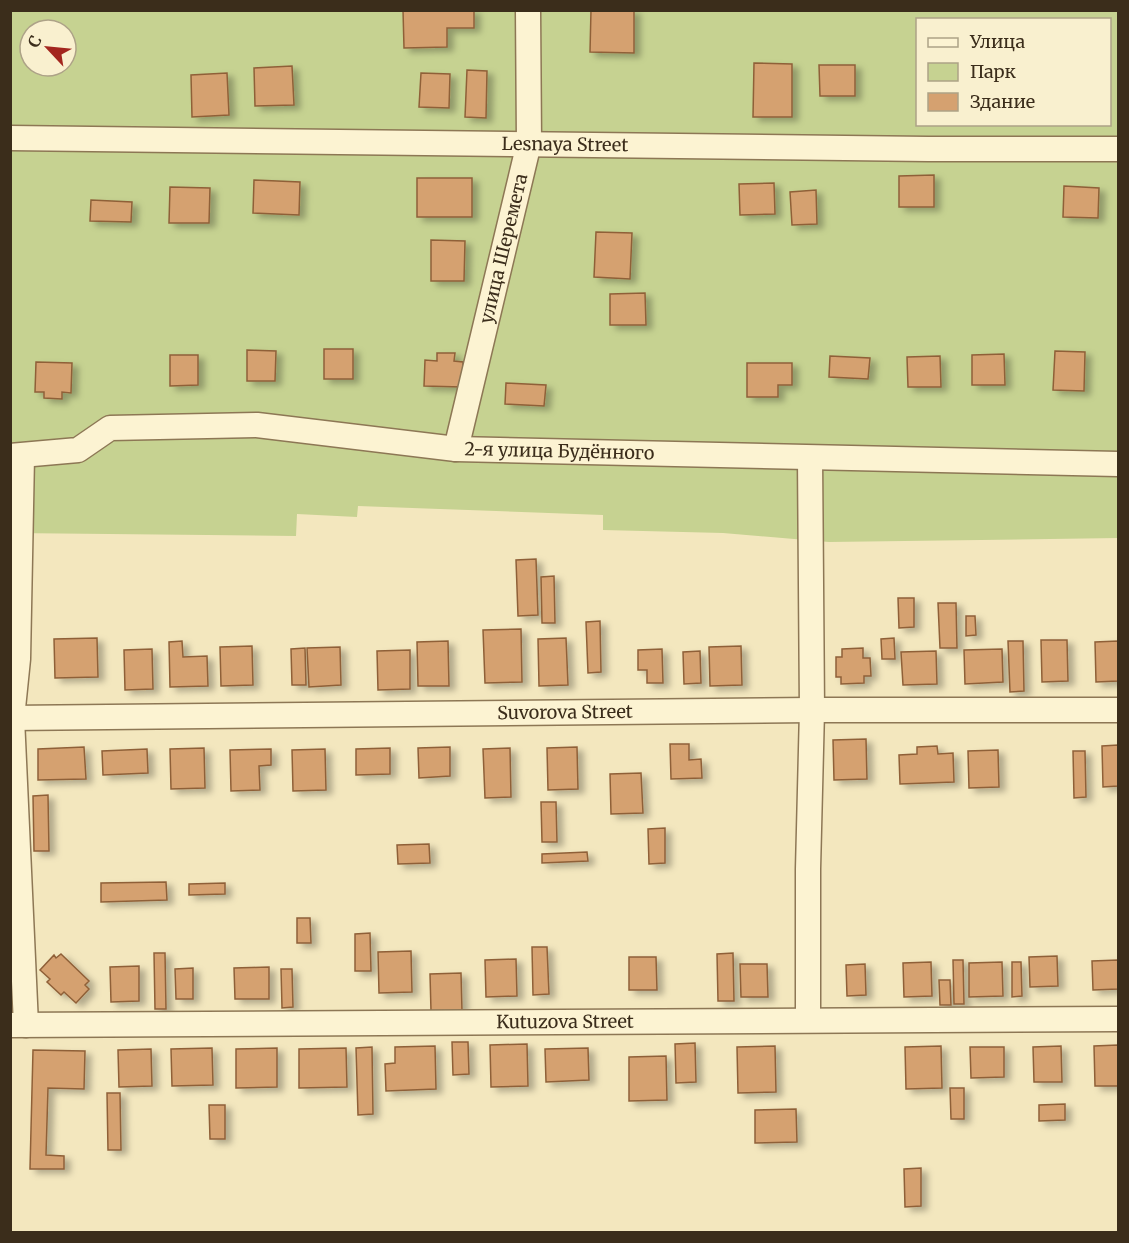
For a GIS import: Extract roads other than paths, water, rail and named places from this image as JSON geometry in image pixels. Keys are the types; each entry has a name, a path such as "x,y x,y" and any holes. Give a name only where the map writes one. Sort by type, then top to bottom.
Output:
{"street":[{"name":"улица Шеремета","path":"456,449 529,143 528,10"},
{"name":"Lesnaya Street","path":"10,138 928,149 1119,149"},
{"name":"2-я улица Будённого","path":"16,456 78,450 110,428 257,425 456,449 1119,465"},
{"path":"16,456 18,659 11,718 18,1025"},
{"path":"808,1020 808,869 812,710 810,458"},
{"name":"Suvorova Street","path":"11,718 812,710 1119,710"},
{"name":"Kutuzova Street","path":"18,1025 1119,1019"}]}
